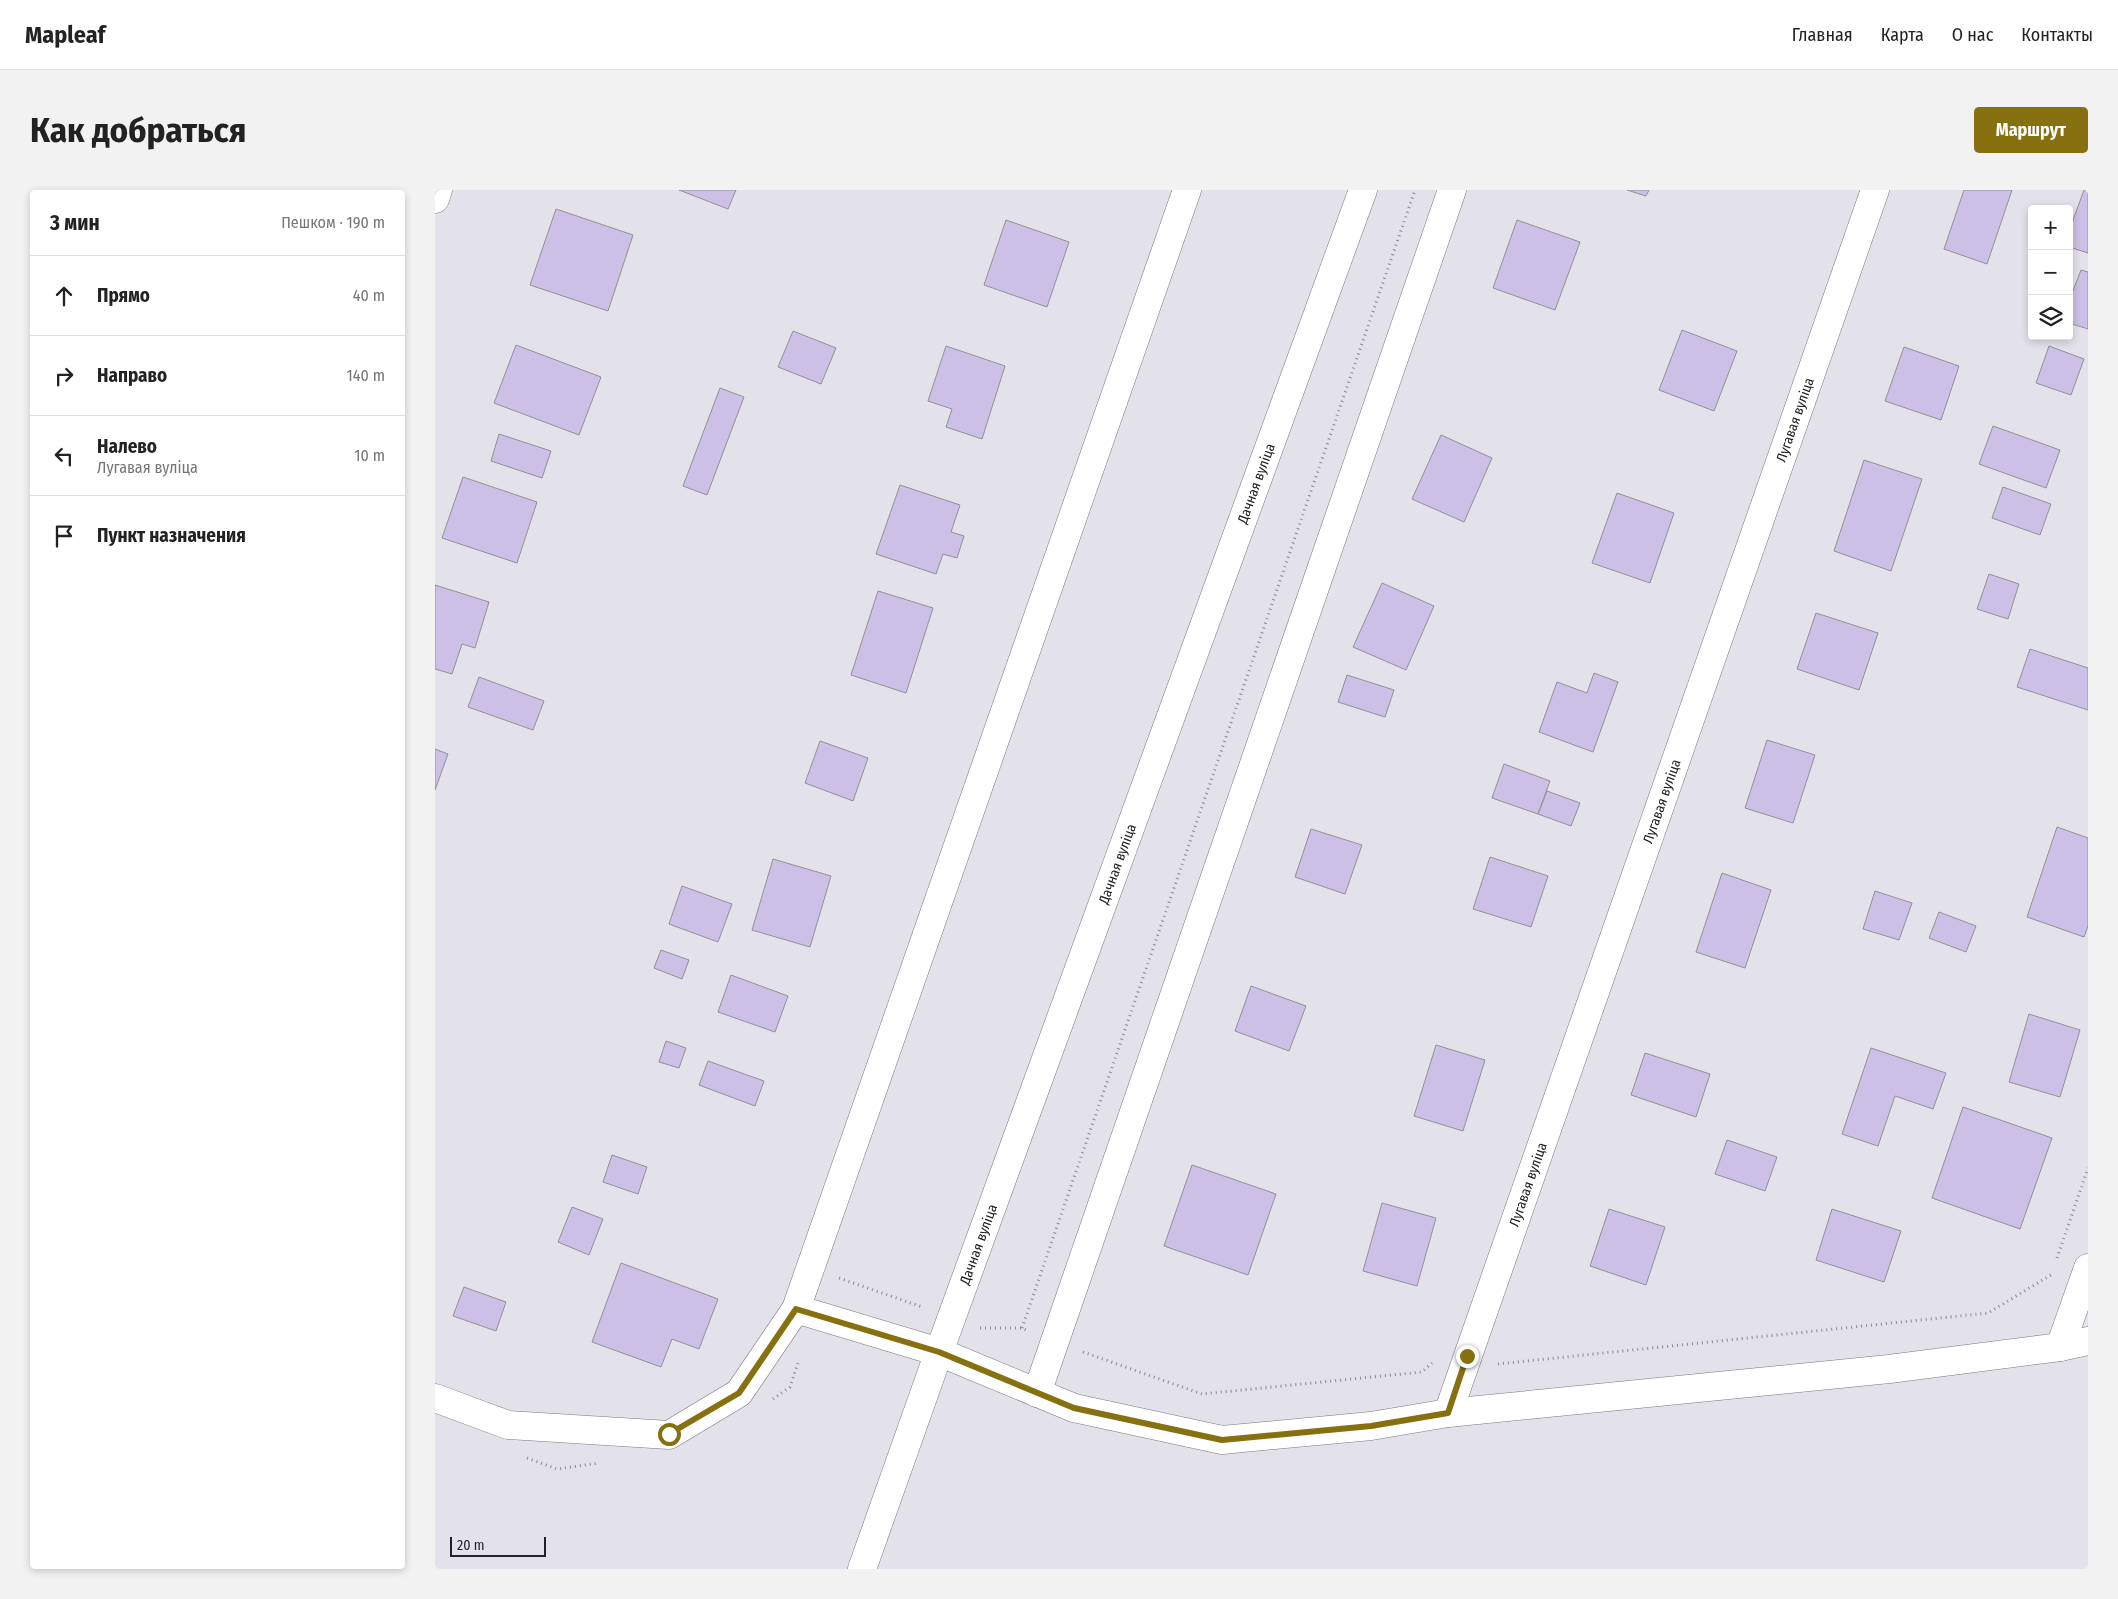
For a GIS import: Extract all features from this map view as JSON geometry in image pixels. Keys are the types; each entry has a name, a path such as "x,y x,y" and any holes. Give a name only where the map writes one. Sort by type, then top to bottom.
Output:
{"street":[{"path":"435,199 438,190"},
{"path":"435,1398 508,1425 669,1434 739,1393 796,1309 1187,190"},
{"name":"Дачная вуліца","path":"862,1569 939,1352 1363,190"},
{"path":"1037,1393 1452,190"},
{"name":"Лугавая вуліца","path":"1448,1413 1875,190"},
{"path":"2060,1347 2088,1268"},
{"path":"796,1309 939,1352 1074,1408 1222,1440 1371,1426 1448,1413 1889,1369 2060,1347 2088,1341"}],"path":[{"path":"1022,1328 1415,190"}],"building":[{"path":"679,190 736,190 728,209"},
{"path":"1627,190 1649,190 1646,196"},
{"path":"1964,190 2012,190 1987,264 1944,249"},
{"path":"2084,190 2088,190 2088,253 2073,248 2073,220"},
{"path":"556,209 633,235 608,311 530,285"},
{"path":"1006,220 1069,242 1047,307 984,285"},
{"path":"1517,220 1580,242 1555,310 1493,288"},
{"path":"2081,270 2088,272 2088,329 2073,324 2073,291"},
{"path":"1682,330 1737,351 1714,411 1659,390"},
{"path":"793,331 836,348 821,384 778,367"},
{"path":"516,345 601,377 579,435 494,403"},
{"path":"946,346 1005,366 982,439 946,427 952,409 928,401"},
{"path":"2049,346 2084,359 2071,395 2036,383"},
{"path":"1904,347 1959,366 1941,420 1885,401"},
{"path":"720,388 744,397 707,495 683,486"},
{"path":"1993,426 2060,450 2046,488 1979,464"},
{"path":"499,434 551,451 542,478 491,461"},
{"path":"1441,435 1492,458 1464,522 1412,499"},
{"path":"1864,460 1922,479 1891,571 1834,551"},
{"path":"463,477 537,502 517,563 442,538"},
{"path":"900,485 960,505 951,532 964,536 957,558 943,554 936,574 876,554"},
{"path":"2003,487 2051,504 2040,535 1992,518"},
{"path":"1617,493 1674,513 1650,583 1592,563"},
{"path":"1989,574 2019,584 2008,619 1977,609"},
{"path":"1382,583 1434,606 1406,670 1353,647"},
{"path":"435,585 489,602 475,648 462,644 452,674 435,669"},
{"path":"878,591 933,608 906,693 851,675"},
{"path":"1816,613 1878,633 1859,690 1797,669"},
{"path":"2030,649 2088,668 2088,710 2017,687"},
{"path":"1594,673 1618,682 1593,752 1539,732 1557,682 1587,693"},
{"path":"1347,675 1394,690 1385,717 1338,702"},
{"path":"479,677 544,701 533,730 468,707"},
{"path":"1767,740 1815,755 1793,823 1745,808"},
{"path":"820,741 868,758 853,801 805,783"},
{"path":"435,749 448,754 435,790"},
{"path":"1504,764 1550,781 1538,814 1492,798"},
{"path":"1547,791 1580,803 1571,826 1538,814"},
{"path":"2057,827 2088,838 2088,926 2084,937 2027,917"},
{"path":"1311,829 1362,845 1345,894 1295,877"},
{"path":"1490,857 1548,876 1531,927 1473,909"},
{"path":"773,859 831,876 810,947 752,930"},
{"path":"1722,873 1771,890 1745,968 1696,952"},
{"path":"682,886 732,904 718,942 669,924"},
{"path":"1875,891 1912,903 1899,940 1863,929"},
{"path":"1939,912 1976,926 1966,952 1929,938"},
{"path":"661,950 689,960 682,979 654,968"},
{"path":"731,975 788,996 775,1032 718,1012"},
{"path":"1251,986 1306,1006 1289,1051 1235,1031"},
{"path":"2029,1014 2080,1030 2060,1097 2009,1082"},
{"path":"666,1041 686,1048 679,1068 659,1062"},
{"path":"1436,1045 1485,1060 1463,1131 1414,1116"},
{"path":"1871,1048 1946,1073 1933,1109 1895,1096 1878,1146 1842,1134"},
{"path":"1645,1053 1710,1074 1696,1117 1631,1095"},
{"path":"708,1061 764,1081 755,1106 699,1085"},
{"path":"1963,1107 2052,1138 2020,1229 1932,1198"},
{"path":"1727,1140 1777,1157 1765,1191 1715,1174"},
{"path":"612,1155 647,1167 638,1194 603,1182"},
{"path":"1192,1165 1276,1194 1248,1275 1164,1246"},
{"path":"1382,1203 1436,1218 1417,1286 1363,1271"},
{"path":"572,1207 603,1219 589,1255 558,1242"},
{"path":"1609,1209 1665,1227 1646,1285 1590,1266"},
{"path":"1832,1209 1901,1231 1884,1282 1816,1260"},
{"path":"621,1263 718,1299 699,1349 672,1339 661,1367 592,1342"},
{"path":"464,1287 506,1302 496,1331 453,1316"}],"route":[{"path":"669,1434 739,1393 796,1309 939,1352 1074,1408 1222,1440 1371,1426 1448,1413 1467,1356"}]}
